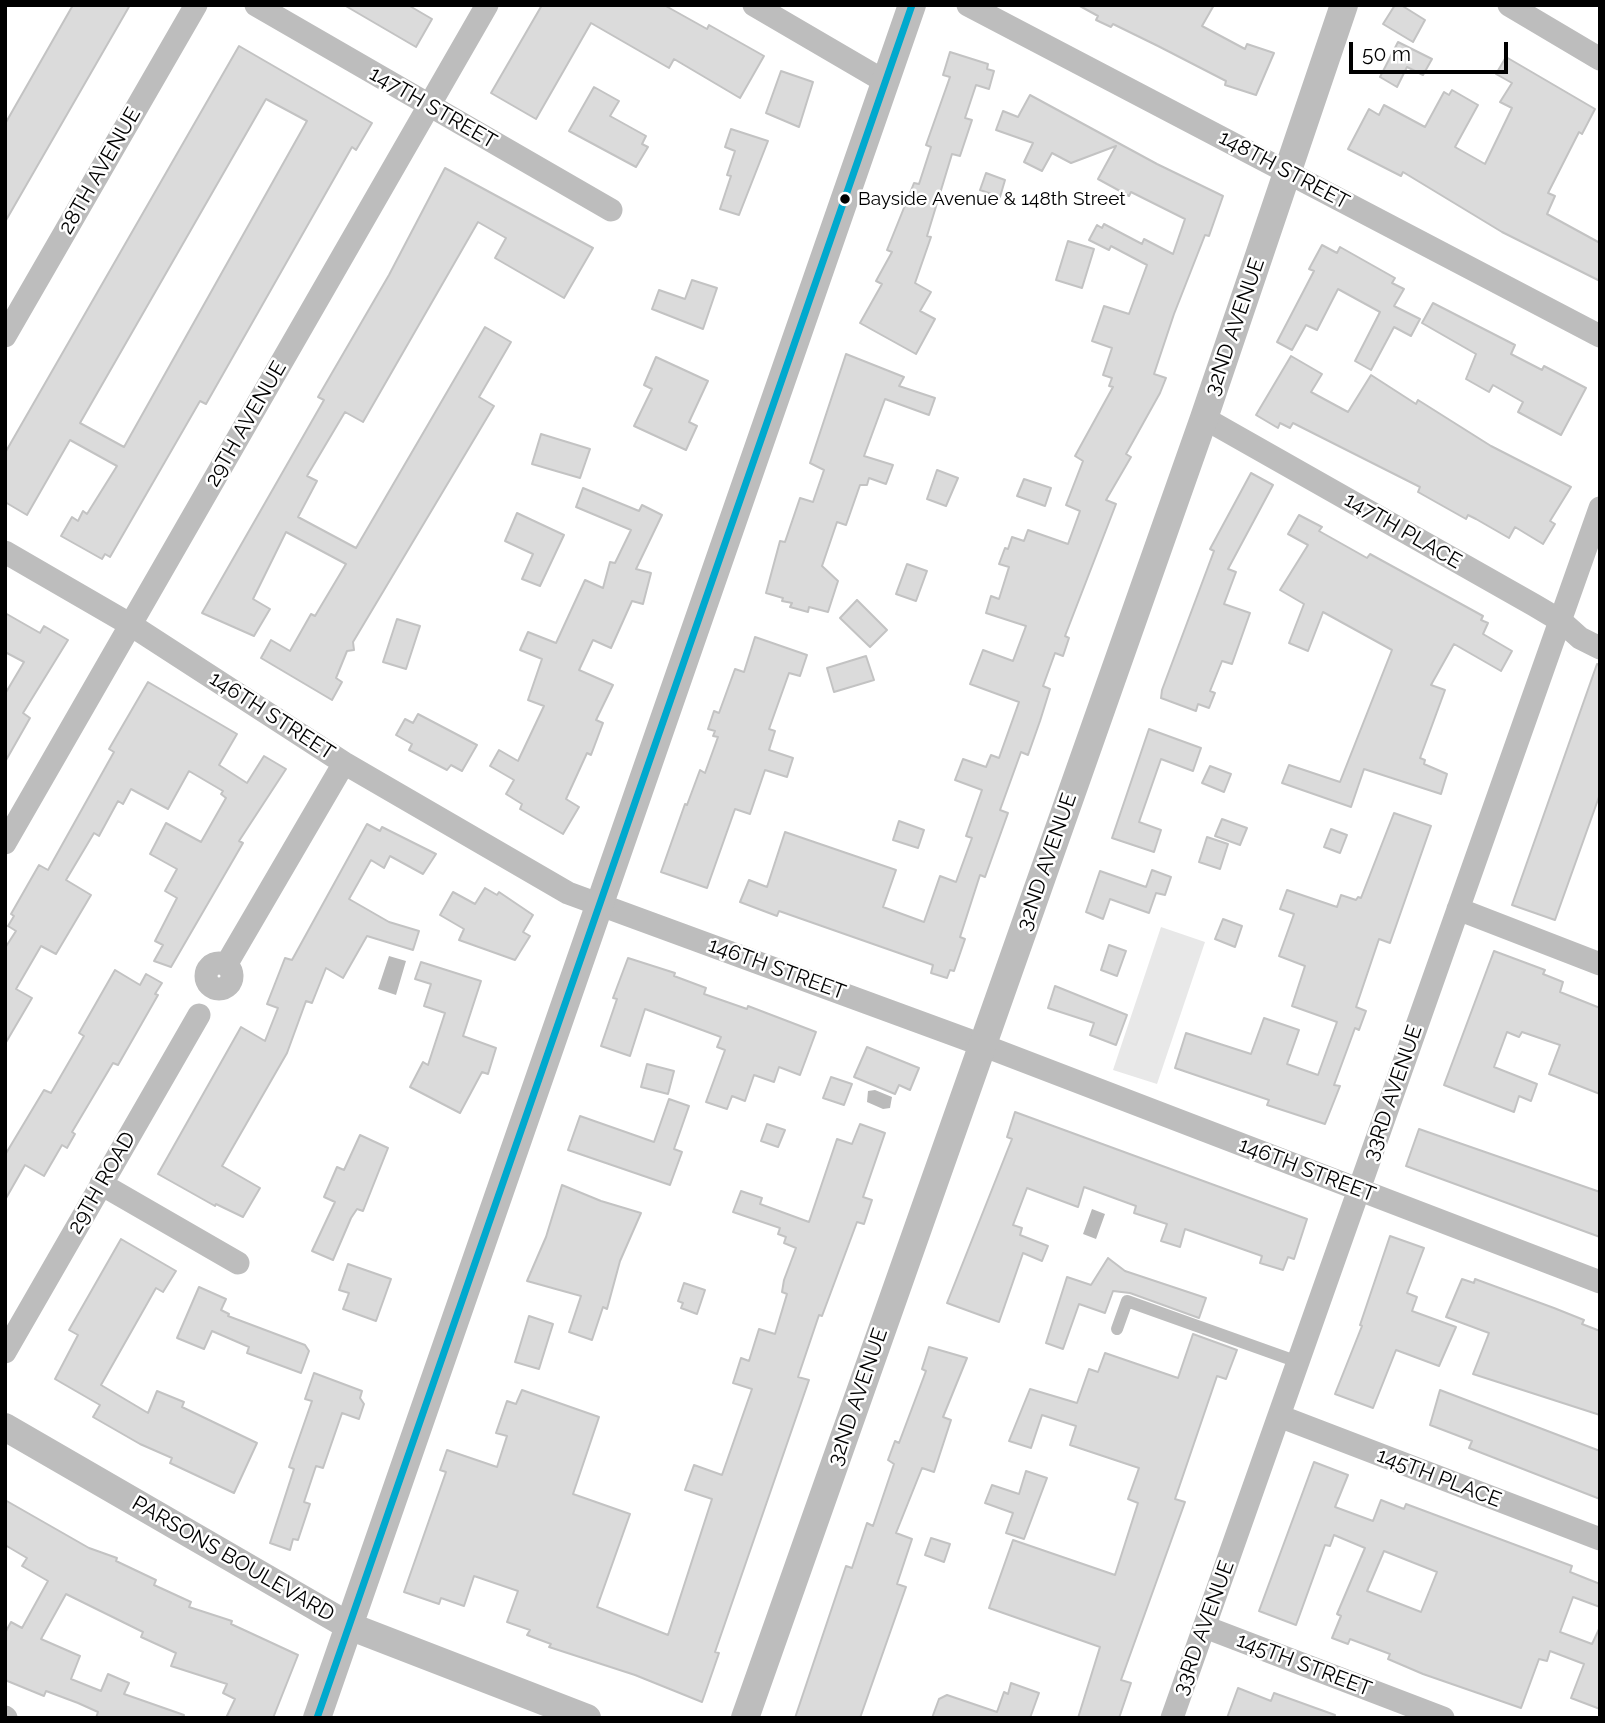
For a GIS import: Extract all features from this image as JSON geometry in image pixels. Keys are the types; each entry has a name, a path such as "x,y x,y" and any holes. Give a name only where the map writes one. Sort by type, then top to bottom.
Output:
{"street":[{"name":"28TH AVENUE","path":"5,336 196,5"},
{"name":"147TH STREET","path":"256,5 611,210"},
{"name":"29TH AVENUE","path":"5,843 487,5"},
{"path":"754,5 884,81"},
{"path":"317,1718 912,5"},
{"name":"148TH STREET","path":"968,5 1600,335"},
{"name":"32ND AVENUE","path":"745,1718 1204,418 1344,5"},
{"path":"1509,5 1600,59"},
{"name":"147TH PLACE","path":"1204,418 1561,621 1580,638 1600,648"},
{"name":"33RD AVENUE","path":"1172,1718 1600,508"},
{"name":"146TH STREET","path":"5,552 131,625 344,763 568,893 982,1045 1600,1282"},
{"path":"226,965 344,763"},
{"path":"1458,909 1600,964"},
{"name":"29TH ROAD","path":"5,1352 199,1015"},
{"path":"102,1184 238,1263"},
{"name":"145TH PLACE","path":"1279,1416 1600,1539"},
{"name":"PARSONS BOULEVARD","path":"5,1427 349,1626 587,1718"},
{"name":"145TH STREET","path":"1205,1627 1443,1718"}],"lane":[{"path":"1117,1329 1128,1301 1298,1363"}],"shaded area":[{"path":"1161,927 1205,942 1157,1084 1113,1070"},
{"path":"389,956 406,961 396,995 378,989"},
{"path":"875,1090 892,1097 890,1108 883,1109 867,1102 868,1091"},
{"path":"1092,1209 1105,1214 1096,1239 1083,1234"}],"building":[{"path":"73,5 130,5 5,222 5,124"},
{"path":"344,5 408,5 432,19 416,47"},
{"path":"542,5 664,5 707,29 709,25 764,56 740,98 674,59 669,68 591,23 536,119 491,93"},
{"path":"1078,5 1214,5 1202,26 1245,49 1247,44 1274,53 1256,95 1225,85 1226,81 1158,46 1113,24 1111,27 1096,20 1098,16"},
{"path":"1395,5 1401,5 1425,20 1413,42 1383,24"},
{"path":"1398,42 1432,59 1423,75 1407,67 1397,87 1380,77"},
{"path":"239,46 372,123 356,150 352,147 206,404 200,401 110,557 105,554 102,559 61,536 72,517 78,521 83,511 87,514 117,466 70,440 27,515 5,502 5,453","holes":["266,99 307,121 124,447 80,423"]},
{"path":"950,52 988,64 987,69 994,71 989,89 976,85 965,118 972,120 960,156 952,154 927,236 931,237 915,283 931,292 920,311 935,319 916,354 860,323 882,284 876,281 892,252 887,250 914,183 919,184 931,147 926,145 950,77 943,75"},
{"path":"1506,57 1595,109 1582,134 1579,132 1548,193 1555,196 1547,214 1600,243 1600,281 1502,232 1403,172 1401,176 1348,149 1369,109 1379,115 1384,105 1425,127 1444,92 1449,95 1452,90 1478,105 1455,147 1485,164 1512,108 1500,102 1512,83 1496,74"},
{"path":"781,71 813,82 799,127 766,113"},
{"path":"594,87 619,101 610,116 646,136 642,144 648,147 636,167 569,131"},
{"path":"1030,95 1157,164 1223,196 1209,236 1205,235 1174,314 1154,374 1166,378 1126,454 1131,457 1106,500 1116,504 1065,636 1069,638 1063,656 1055,653 1043,686 1050,689 1040,721 1028,755 1021,752 1000,810 1008,813 985,877 980,875 960,937 965,939 954,971 950,970 947,978 931,973 933,965 779,911 777,916 740,902 749,880 767,887 785,832 896,870 883,907 924,922 940,876 956,882 972,838 966,836 982,790 955,780 963,759 986,767 991,755 999,758 1019,702 970,684 983,650 1013,661 1026,626 986,613 991,596 999,599 1009,567 999,564 1012,537 1024,541 1028,530 1068,544 1080,511 1066,505 1083,461 1075,456 1113,387 1109,386 1112,378 1103,375 1112,348 1092,341 1104,306 1129,314 1147,265 1111,246 1109,250 1089,240 1097,225 1102,228 1104,224 1142,244 1144,239 1173,254 1185,219 1131,192 1129,196 1098,179 1116,146 1071,163 1052,153 1042,171 1024,162 1033,143 996,130 1003,111 1018,117"},
{"path":"731,129 768,141 739,215 720,209 731,176 727,175 735,151 725,147"},
{"path":"445,168 593,248 564,298 495,258 506,238 478,222 363,422 345,412 307,476 317,481 298,517 356,548 485,327 511,342 479,397 494,406 353,642 354,650 347,651 336,678 342,682 332,700 261,658 271,640 290,651 311,614 315,616 346,564 286,532 253,599 270,609 254,636 202,613 324,400 318,397 389,275"},
{"path":"986,173 1005,180 1000,197 980,190"},
{"path":"1068,241 1094,249 1082,288 1056,280"},
{"path":"1322,245 1337,253 1340,247 1395,278 1392,283 1404,289 1394,306 1420,319 1411,336 1394,327 1371,370 1355,361 1380,312 1338,289 1317,330 1306,325 1292,350 1277,342 1314,271 1309,269"},
{"path":"692,280 717,288 703,329 652,309 659,290 685,299"},
{"path":"1433,303 1515,345 1511,354 1542,370 1544,366 1586,388 1561,435 1518,412 1523,402 1493,385 1489,392 1466,379 1476,354 1422,323"},
{"path":"846,354 904,377 899,386 935,398 929,415 885,399 864,456 893,465 886,484 869,478 867,485 860,485 846,525 837,522 822,566 838,581 828,612 809,607 808,612 790,607 792,603 766,593 780,541 785,542 800,498 813,502 824,470 810,463"},
{"path":"1291,356 1322,374 1311,392 1348,412 1371,375 1416,404 1418,400 1491,446 1571,487 1550,521 1555,524 1543,544 1515,527 1509,538 1468,515 1466,519 1418,492 1420,487 1293,423 1290,428 1280,423 1278,428 1256,415"},
{"path":"656,357 708,381 689,422 697,426 686,450 634,426 652,389 644,385"},
{"path":"541,434 590,449 580,478 532,464"},
{"path":"937,470 958,478 946,506 927,499"},
{"path":"1251,473 1273,485 1228,569 1236,572 1224,604 1250,613 1232,664 1222,661 1210,691 1215,693 1209,708 1198,704 1196,711 1161,698 1162,690 1214,551 1210,549"},
{"path":"1024,479 1051,488 1045,506 1017,496"},
{"path":"583,488 639,511 642,505 662,515 636,569 651,573 643,604 632,601 611,648 593,640 579,670 613,685 596,720 603,723 591,755 587,753 566,799 579,807 563,834 520,809 522,804 506,794 514,780 490,766 499,750 518,761 544,706 528,700 542,659 520,650 528,632 556,643 585,580 603,588 610,562 615,563 631,530 576,507"},
{"path":"517,513 564,535 540,586 522,579 533,554 505,541"},
{"path":"1299,515 1322,527 1319,531 1367,558 1370,554 1483,616 1481,620 1488,623 1483,634 1512,651 1501,671 1454,644 1431,685 1445,690 1420,758 1425,760 1424,764 1447,774 1441,794 1364,769 1351,807 1282,783 1289,765 1340,782 1392,650 1323,612 1308,651 1289,643 1304,604 1280,590 1308,545 1288,534"},
{"path":"907,564 927,571 916,601 896,594"},
{"path":"857,600 887,630 870,647 840,618"},
{"path":"5,613 40,633 44,626 68,640 23,713 30,718 5,762 5,694 24,662 5,652"},
{"path":"397,619 420,626 406,669 383,662"},
{"path":"755,637 807,655 800,676 789,673 769,729 775,731 769,750 793,758 787,777 765,770 750,814 735,809 707,888 661,872 685,804 687,805 700,770 705,773 718,737 713,736 715,731 708,729 714,711 719,713 735,669 744,672"},
{"path":"866,656 874,680 834,692 827,668"},
{"path":"1597,664 1600,665 1600,794 1555,920 1512,905"},
{"path":"148,682 237,734 219,765 247,783 264,756 286,769 239,841 243,843 171,967 154,961 163,945 155,941 177,898 165,891 177,869 150,854 166,823 201,842 226,798 221,794 223,791 189,771 168,809 131,789 123,804 118,801 99,836 94,833 66,880 91,895 56,954 41,946 16,989 32,998 5,1044 5,948 16,931 8,926 14,916 11,914 39,865 48,870 114,752 109,749"},
{"path":"418,714 477,745 462,771 451,765 447,770 409,750 412,744 396,735 405,719 413,723"},
{"path":"1149,729 1201,748 1193,771 1161,759 1139,822 1161,830 1154,852 1112,838"},
{"path":"1210,766 1231,774 1224,792 1202,783"},
{"path":"1394,813 1431,826 1390,943 1379,939 1356,1007 1366,1011 1359,1030 1355,1028 1334,1085 1340,1086 1325,1124 1267,1105 1269,1100 1175,1068 1186,1033 1251,1054 1264,1018 1299,1030 1287,1064 1318,1075 1337,1022 1292,1006 1305,966 1279,956 1294,914 1280,909 1287,890 1337,907 1341,895 1356,900 1361,898"},
{"path":"1222,819 1247,828 1240,845 1215,836"},
{"path":"899,821 924,830 918,848 893,840"},
{"path":"367,824 380,831 382,827 436,854 423,874 390,856 384,868 371,860 349,899 389,922 419,931 413,950 367,936 343,978 326,968 312,1003 306,1001 287,1053 222,1166 260,1188 243,1217 216,1204 215,1206 158,1174 241,1027 265,1041 278,1008 267,1004 285,958 292,960"},
{"path":"1331,829 1347,835 1340,853 1324,847"},
{"path":"1207,837 1228,844 1220,869 1199,862"},
{"path":"1152,870 1171,877 1165,895 1156,893 1149,913 1110,899 1103,919 1086,912 1100,871 1146,887"},
{"path":"485,888 497,895 499,892 533,915 523,932 530,936 515,960 459,940 464,929 440,915 453,892 475,904"},
{"path":"1223,919 1242,926 1235,947 1215,939"},
{"path":"1109,945 1126,951 1117,976 1101,970"},
{"path":"1494,951 1545,970 1543,974 1563,982 1560,992 1600,1008 1600,1094 1549,1074 1560,1045 1522,1032 1519,1037 1507,1032 1494,1067 1537,1084 1531,1101 1519,1096 1514,1112 1444,1085"},
{"path":"628,958 675,973 674,976 706,988 704,994 747,1009 748,1006 816,1032 800,1075 779,1067 774,1082 754,1075 745,1101 732,1096 727,1109 706,1102 725,1050 717,1047 721,1037 645,1009 630,1056 601,1046 617,999 613,998"},
{"path":"421,962 481,981 463,1036 496,1048 488,1074 482,1072 460,1113 410,1087 423,1062 428,1065 445,1013 424,1006 431,984 415,979"},
{"path":"115,970 140,985 146,974 162,983 155,994 158,995 118,1065 113,1063 72,1132 75,1134 67,1148 62,1145 44,1176 25,1165 5,1200 5,1155 44,1090 51,1093 84,1036 79,1033"},
{"path":"1055,986 1127,1015 1116,1045 1090,1035 1094,1023 1048,1008"},
{"path":"867,1047 919,1068 910,1090 899,1085 895,1094 854,1077"},
{"path":"647,1064 674,1071 668,1094 641,1087"},
{"path":"831,1077 852,1084 844,1105 823,1098"},
{"path":"669,1099 689,1106 674,1149 682,1152 670,1185 568,1150 580,1116 654,1142"},
{"path":"1015,1112 1307,1219 1294,1259 1288,1257 1283,1270 1260,1263 1262,1256 1185,1229 1180,1247 1161,1241 1167,1224 1134,1213 1136,1206 1084,1187 1078,1207 1027,1188 1013,1225 1022,1228 1020,1235 1048,1246 1042,1261 1023,1253 999,1322 947,1303 1012,1139 1007,1137"},
{"path":"767,1124 785,1130 778,1147 761,1141"},
{"path":"860,1124 885,1133 863,1197 872,1200 864,1224 857,1222 822,1316 819,1315 798,1377 809,1380 715,1652 719,1653 702,1702 635,1675 549,1647 551,1644 527,1635 530,1630 507,1622 518,1591 474,1576 464,1606 441,1598 439,1604 404,1592 446,1472 440,1470 447,1450 497,1467 507,1436 496,1433 507,1401 516,1404 522,1390 599,1417 573,1494 630,1514 597,1607 668,1635 712,1499 685,1490 694,1465 722,1475 752,1389 733,1383 741,1358 749,1361 759,1329 775,1334 787,1294 782,1292 784,1280 796,1248 784,1243 786,1237 778,1234 780,1228 733,1212 741,1191 762,1198 760,1204 809,1222 837,1139 852,1144"},
{"path":"1419,1129 1600,1192 1600,1237 1406,1166"},
{"path":"360,1135 388,1148 363,1211 357,1209 351,1218 333,1260 312,1251 335,1202 324,1197 337,1167 344,1170"},
{"path":"562,1185 641,1213 620,1261 607,1309 603,1307 592,1340 569,1332 581,1296 527,1281 546,1237"},
{"path":"1390,1236 1424,1248 1407,1293 1417,1297 1412,1311 1456,1327 1439,1366 1396,1350 1373,1408 1335,1394 1362,1326 1360,1325"},
{"path":"121,1239 176,1271 163,1292 156,1288 101,1385 148,1413 157,1391 184,1402 182,1407 257,1443 234,1493 170,1463 172,1458 140,1444 93,1417 100,1405 55,1379 78,1335 69,1330"},
{"path":"1108,1258 1125,1271 1206,1298 1199,1318 1130,1293 1113,1291 1105,1313 1079,1304 1063,1349 1046,1343 1067,1277 1091,1285"},
{"path":"348,1264 391,1279 376,1321 343,1309 349,1293 339,1290"},
{"path":"1462,1279 1474,1283 1475,1279 1554,1308 1584,1320 1582,1324 1600,1331 1600,1415 1473,1374 1489,1333 1446,1317"},
{"path":"684,1283 705,1290 697,1314 681,1308 683,1303 678,1301"},
{"path":"199,1287 226,1299 221,1310 229,1314 228,1316 305,1345 309,1351 301,1373 247,1353 249,1347 212,1331 204,1349 177,1338"},
{"path":"529,1316 553,1324 539,1369 515,1362"},
{"path":"1193,1334 1237,1350 1226,1379 1217,1376 1175,1499 1185,1502 1121,1680 1131,1683 1119,1718 1078,1718 1100,1647 989,1608 1013,1540 1115,1575 1138,1503 1128,1499 1139,1468 1070,1445 1076,1426 1042,1415 1031,1448 1009,1441 1030,1389 1077,1403 1089,1369 1098,1372 1105,1353 1178,1378"},
{"path":"929,1347 967,1358 943,1417 951,1420 934,1472 922,1468 896,1533 912,1539 897,1584 906,1587 860,1718 795,1718 846,1566 852,1568 867,1523 873,1526 894,1464 888,1460 895,1441 899,1443 926,1371 922,1369"},
{"path":"314,1373 362,1391 360,1398 364,1404 359,1419 342,1413 323,1468 316,1466 304,1502 310,1504 298,1540 293,1539 290,1550 270,1543 294,1469 289,1467 312,1401 305,1399"},
{"path":"1440,1390 1600,1451 1600,1499 1469,1448 1472,1441 1430,1425"},
{"path":"1314,1462 1348,1475 1335,1507 1373,1521 1381,1500 1404,1509 1406,1504 1572,1566 1570,1572 1600,1584 1600,1607 1573,1597 1560,1632 1592,1644 1600,1627 1600,1709 1571,1698 1584,1664 1550,1651 1547,1661 1539,1659 1521,1708 1423,1674 1388,1659 1390,1654 1350,1639 1348,1644 1332,1638 1341,1616 1337,1614 1365,1548 1334,1535 1330,1546 1325,1545 1296,1625 1259,1611","holes":["1384,1551 1437,1572 1421,1612 1367,1591"]},
{"path":"1026,1471 1047,1478 1024,1539 1006,1533 1013,1513 985,1503 992,1485 1019,1494"},
{"path":"5,1500 89,1548 117,1558 116,1561 156,1580 154,1585 191,1602 189,1607 232,1621 231,1624 298,1655 273,1718 226,1718 235,1699 223,1693 227,1684 171,1666 176,1653 141,1637 143,1632 66,1594 41,1639 80,1656 71,1679 101,1691 108,1674 129,1683 124,1694 184,1715 183,1718 96,1718 98,1712 78,1703 46,1691 44,1696 5,1680 5,1633 11,1622 22,1628 48,1581 22,1566 27,1558 5,1545"},
{"path":"931,1538 950,1544 944,1562 925,1555"},
{"path":"1011,1683 1039,1693 1030,1718 932,1718 939,1699 947,1695 997,1712 1004,1692 1008,1694"},
{"path":"1238,1688 1271,1701 1274,1693 1335,1715 1334,1718 1227,1718"}],"transit line":[{"path":"317,1718 912,5"}],"place":[{"name":"Bayside Avenue & 148th Street","path":"845,199"}]}
